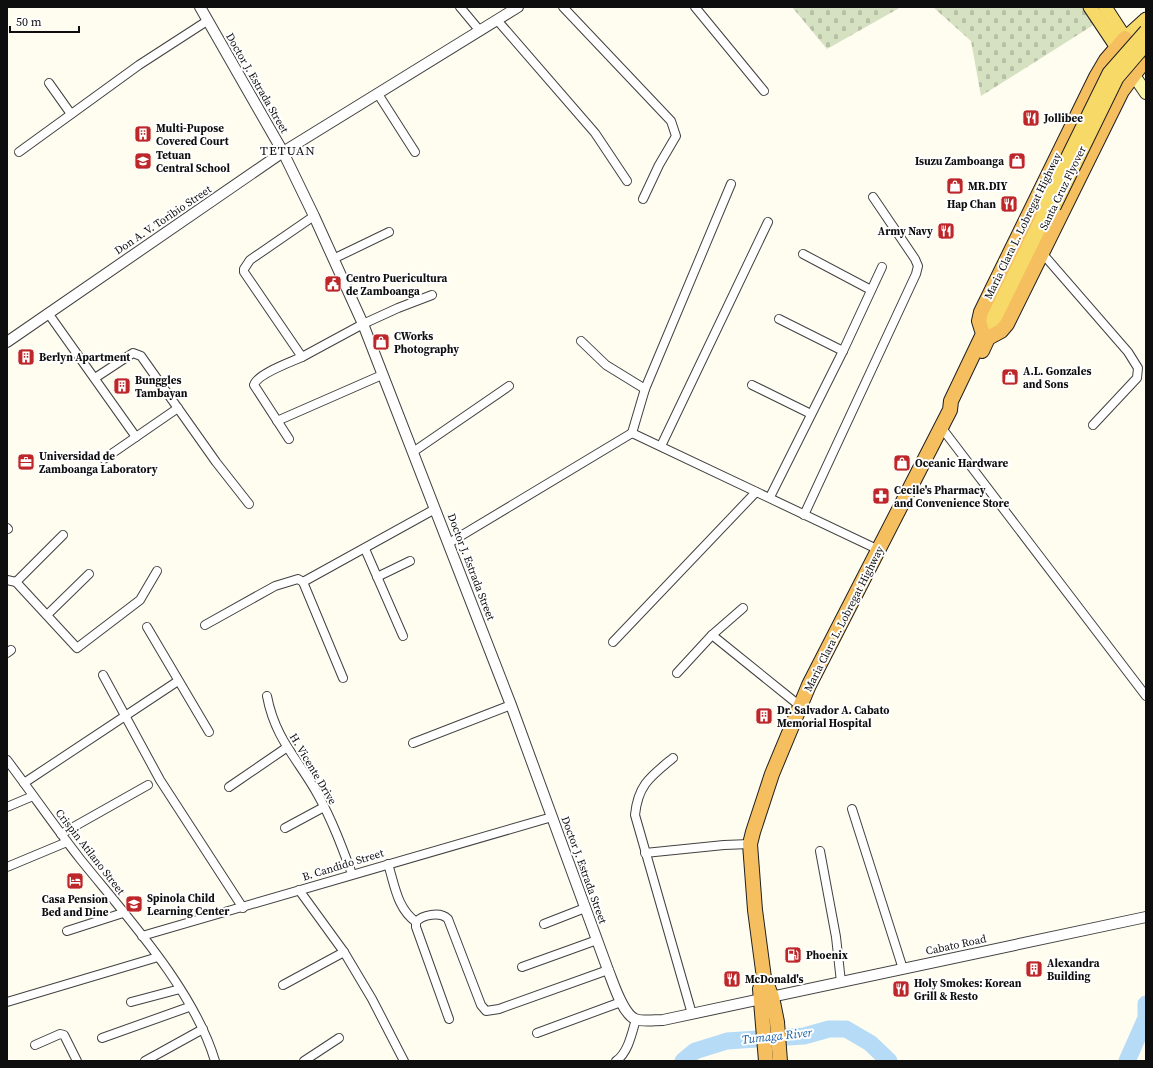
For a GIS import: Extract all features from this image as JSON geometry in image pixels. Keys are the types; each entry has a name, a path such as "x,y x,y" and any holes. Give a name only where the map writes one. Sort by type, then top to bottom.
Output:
{"highway":[{"name":"Maria Clara L. Lobregat Highway","path":"766,1061 762,1024 766,998 753,896 750,844 769,782 810,685 945,418 951,401 986,336 979,320 981,312 1101,67 1121,42"},
{"path":"986,336 1001,331 1007,324 1115,103 1142,67"},
{"path":"1089,91 1115,103"},
{"path":"1068,134 1094,146"},
{"path":"1047,177 1073,190"},
{"name":"Maria Clara L. Lobregat Highway","path":"766,998 777,1022 780,1061"}],"main road":[{"path":"1090,7 1142,67 1146,93"},
{"path":"1105,7 1121,42"},
{"path":"1121,42 1146,19"},
{"name":"Santa Cruz Flyover","path":"1050,205 1109,73 1146,31"},
{"name":"Santa Cruz Flyover","path":"986,336 990,316 1117,78 1146,44"}],"street":[{"name":"Doctor J. Estrada Street","path":"200,7 283,152 363,324 435,509 450,543 608,970 621,1002 631,1017 636,1019"},
{"path":"460,7 480,31"},
{"name":"Don A. V. Toribio Street","path":"7,342 283,152 518,7"},
{"path":"562,7 671,121 675,129 676,136 659,165 643,199"},
{"path":"695,7 764,91"},
{"path":"19,152 139,65 207,20"},
{"path":"498,20 595,133 628,181"},
{"path":"49,83 71,114"},
{"path":"378,94 415,152"},
{"path":"450,543 632,433 645,389 731,184"},
{"path":"804,515 916,274 918,266 915,259 873,197"},
{"path":"302,356 244,272 244,269 250,260 314,216"},
{"path":"661,446 768,222"},
{"path":"333,259 389,232"},
{"path":"1042,253 1128,352 1138,368 1137,378 1093,426"},
{"path":"803,254 871,290"},
{"path":"770,497 843,351 882,267"},
{"path":"289,439 256,389 255,381 363,324 398,308 432,296"},
{"path":"48,313 136,437"},
{"path":"779,319 843,351"},
{"path":"581,341 606,365 645,389"},
{"path":"95,378 133,353 137,353 249,504"},
{"path":"277,421 382,375"},
{"path":"752,385 811,414"},
{"path":"413,452 508,386"},
{"path":"104,459 178,408"},
{"path":"945,418 994,494 1146,696"},
{"path":"632,433 756,492 770,497 804,515 879,550"},
{"path":"613,642 756,492"},
{"path":"205,626 275,586 293,579 303,582 435,509"},
{"path":"16,582 63,535"},
{"path":"364,549 403,636"},
{"path":"377,577 410,561"},
{"path":"7,580 16,582 77,648 140,600 157,571"},
{"path":"47,615 89,574"},
{"path":"303,582 343,678"},
{"path":"677,673 712,635 743,608"},
{"path":"147,627 209,732"},
{"path":"712,635 800,706"},
{"path":"102,675 160,780 243,908"},
{"path":"24,783 178,681"},
{"name":"H. Vicente Drive","path":"267,696 270,716 286,748 324,807 352,874"},
{"path":"413,743 511,705"},
{"path":"229,787 286,748"},
{"path":"673,758 654,774 637,798 635,815 692,1014"},
{"name":"Crispin Atilano Street","path":"7,760 67,842 158,957 180,989 203,1029 215,1061"},
{"path":"61,834 148,785"},
{"path":"7,807 33,796"},
{"path":"285,828 324,807"},
{"path":"852,809 903,969"},
{"name":"B. Candido Street","path":"142,936 243,908 352,874 552,817"},
{"path":"7,867 67,842"},
{"path":"645,853 724,845 750,844"},
{"path":"820,851 836,937 841,982"},
{"path":"388,864 401,908 406,915 416,922"},
{"path":"299,890 344,952 372,999 404,1061"},
{"path":"544,924 585,908"},
{"path":"67,931 123,913"},
{"path":"416,922 422,917 429,915 442,915 448,919 481,1005 486,1011 499,1009 608,970"},
{"name":"Cabato Road","path":"766,998 1146,917"},
{"path":"416,922 416,927 430,973 449,1019"},
{"path":"522,967 597,940"},
{"path":"283,985 344,952"},
{"path":"7,1002 158,957"},
{"path":"131,1002 180,989"},
{"path":"616,1061 621,1058 636,1019 663,1020 766,998"},
{"path":"537,1033 621,1002"},
{"path":"102,1038 189,1006"},
{"path":"145,1061 203,1029"},
{"path":"35,1045 60,1034 64,1035 77,1061"},
{"path":"304,1061 339,1038"}],"green space":[{"path":"792,7 901,7 827,49"},
{"path":"933,7 1084,7 1095,24 981,96 971,41"}],"waterway":[{"name":"Tumaga River","path":"1127,1061 1146,1018 1146,1004"},
{"name":"Tumaga River","path":"683,1061 695,1051 727,1041 804,1036 829,1029 846,1029 870,1043 889,1061"}],"place":[{"name":"Jollibee","path":"1031,118"},
{"name":"Multi-Pupose Covered Court","path":"143,134"},
{"name":"Tetuan Central School","path":"143,161"},
{"name":"Isuzu Zamboanga","path":"1017,161"},
{"name":"MR.DIY","path":"955,186"},
{"name":"Hap Chan","path":"1009,204"},
{"name":"Army Navy","path":"946,231"},
{"name":"Centro Puericultura de Zamboanga","path":"333,284"},
{"name":"CWorks Photography","path":"381,342"},
{"name":"Berlyn Apartment","path":"26,357"},
{"name":"A.L. Gonzales and Sons","path":"1010,377"},
{"name":"Bunggles Tambayan","path":"122,386"},
{"name":"Universidad de Zamboanga Laboratory","path":"26,462"},
{"name":"Oceanic Hardware","path":"902,463"},
{"name":"Cecile's Pharmacy and Convenience Store","path":"881,496"},
{"name":"Dr. Salvador A. Cabato Memorial Hospital","path":"764,716"},
{"name":"Casa Pension Bed and Dine","path":"75,881"},
{"name":"Spinola Child Learning Center","path":"134,904"},
{"name":"Phoenix","path":"793,955"},
{"name":"Alexandra Building","path":"1034,969"},
{"name":"McDonald's","path":"732,979"},
{"name":"Holy Smokes: Korean Grill & Resto","path":"901,989"}],"district":[{"name":"TETUAN","path":"288,150"}]}
